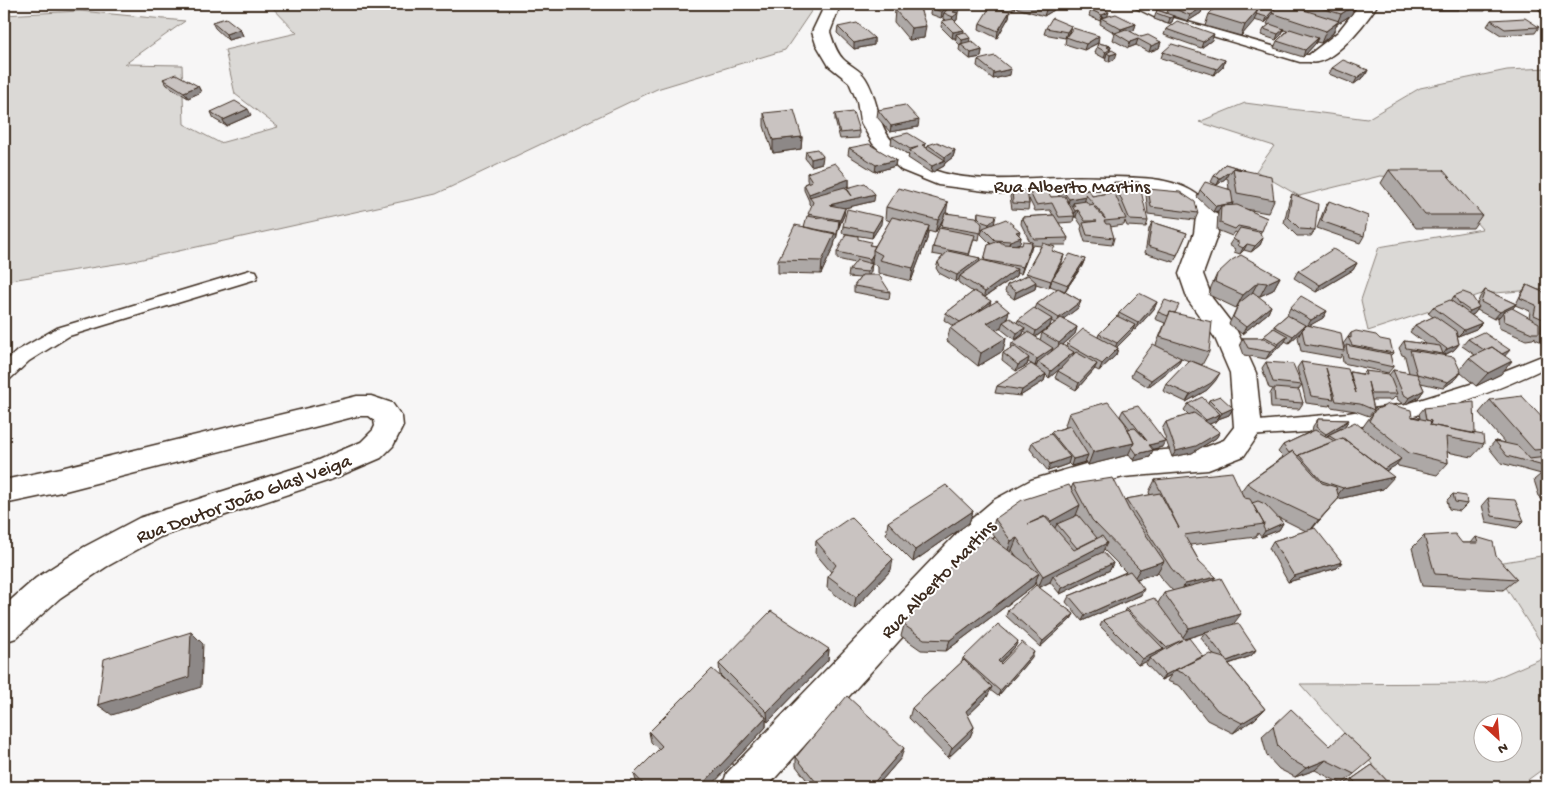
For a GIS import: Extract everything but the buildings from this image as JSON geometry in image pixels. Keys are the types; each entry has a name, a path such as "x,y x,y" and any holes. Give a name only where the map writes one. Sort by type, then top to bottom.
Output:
{"street":[{"name":"Rua Alberto Martins","path":"741,787 979,530 1005,508 1042,489 1124,465 1208,458 1234,448 1248,428 1243,373 1226,335 1200,300 1191,274 1206,234 1207,216 1190,199 1168,187 1149,184 1061,183 1000,186 938,178 908,166 882,144 870,121 868,102 857,79 835,62 825,44 821,32 830,11 830,4"},
{"path":"1316,58 1344,36 1368,7 1368,4"},
{"name":"Rua Doutor João Glasl Veiga","path":"4,492 61,480 357,406 371,406 382,410 388,417 389,426 383,438 371,450 320,472 150,527 95,557 48,588 4,627"}],"lane":[{"path":"1134,4 1166,19 1304,59 1316,58"},
{"path":"4,374 23,356 63,332 250,275"},
{"path":"1248,428 1363,418 1418,406 1453,398 1547,360"}],"shaded area":[{"path":"269,4 814,4 814,7 785,50 657,89 436,194 129,262 4,281 4,15 80,11 185,21 125,64 182,65 184,124 220,143 278,127 235,94 225,50 297,33"},
{"path":"1547,68 1547,289 1482,294 1368,331 1361,300 1379,247 1482,229 1438,180 1380,176 1299,196 1256,171 1274,146 1199,122 1245,103 1367,119 1420,88 1507,70"},
{"path":"1547,555 1547,652 1491,564"},
{"path":"1547,656 1547,766 1518,787 1390,787 1391,785 1300,684 1485,683"}]}
